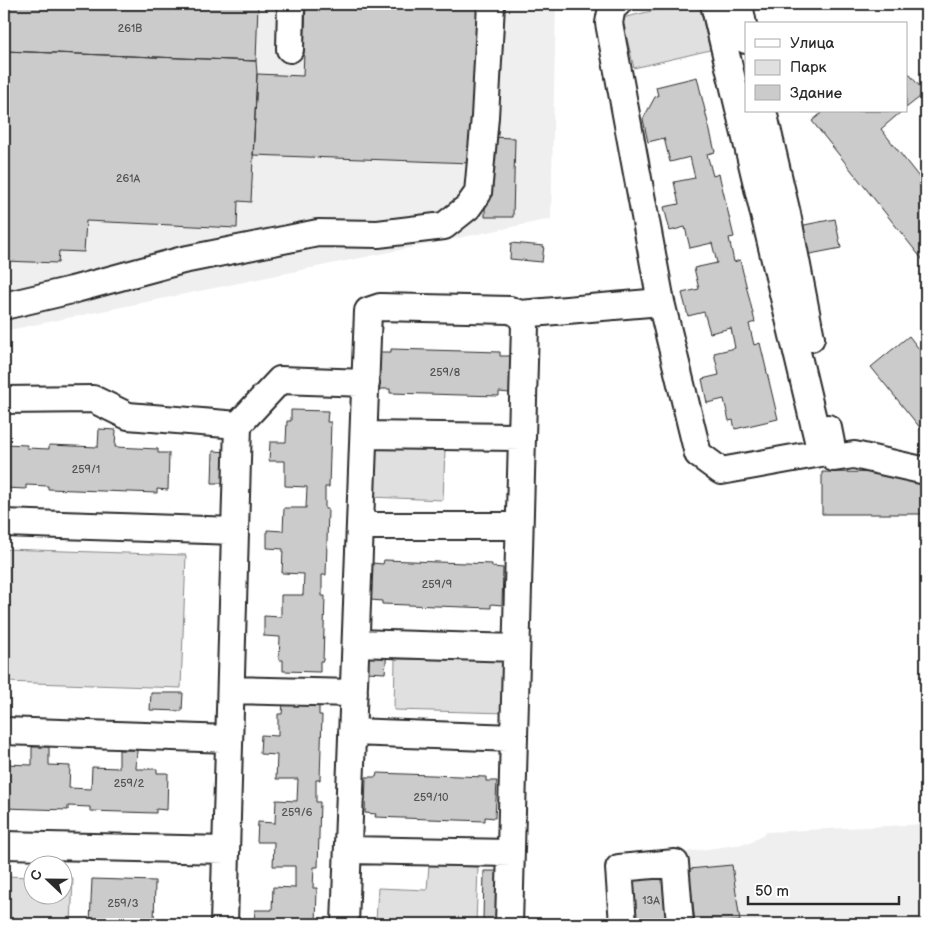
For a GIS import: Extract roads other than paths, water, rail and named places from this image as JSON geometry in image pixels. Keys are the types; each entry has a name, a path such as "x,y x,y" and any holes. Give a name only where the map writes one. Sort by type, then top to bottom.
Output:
{"lane":[{"path":"290,49 291,4"},
{"path":"4,306 183,260 318,233 378,234 444,226 468,207 478,193 485,117 491,4"},
{"path":"617,4 612,7 609,23 661,302 698,454 721,471 821,453 714,4"},
{"path":"739,4 745,35"},
{"path":"763,112 787,214 834,458 854,455 926,471"},
{"path":"345,924 368,311 380,307 510,310 520,314 661,302"},
{"path":"509,924 525,325 520,314"},
{"path":"224,924 238,425 280,380 366,383"},
{"path":"4,400 93,399 128,416 238,425"},
{"path":"364,435 522,437"},
{"path":"4,524 235,531"},
{"path":"360,526 519,526"},
{"path":"356,643 516,648"},
{"path":"231,690 354,693"},
{"path":"4,731 229,738"},
{"path":"352,732 514,738"},
{"path":"4,845 226,850"},
{"path":"348,850 511,853"},
{"path":"623,924 619,868 675,862 680,924"}]}
